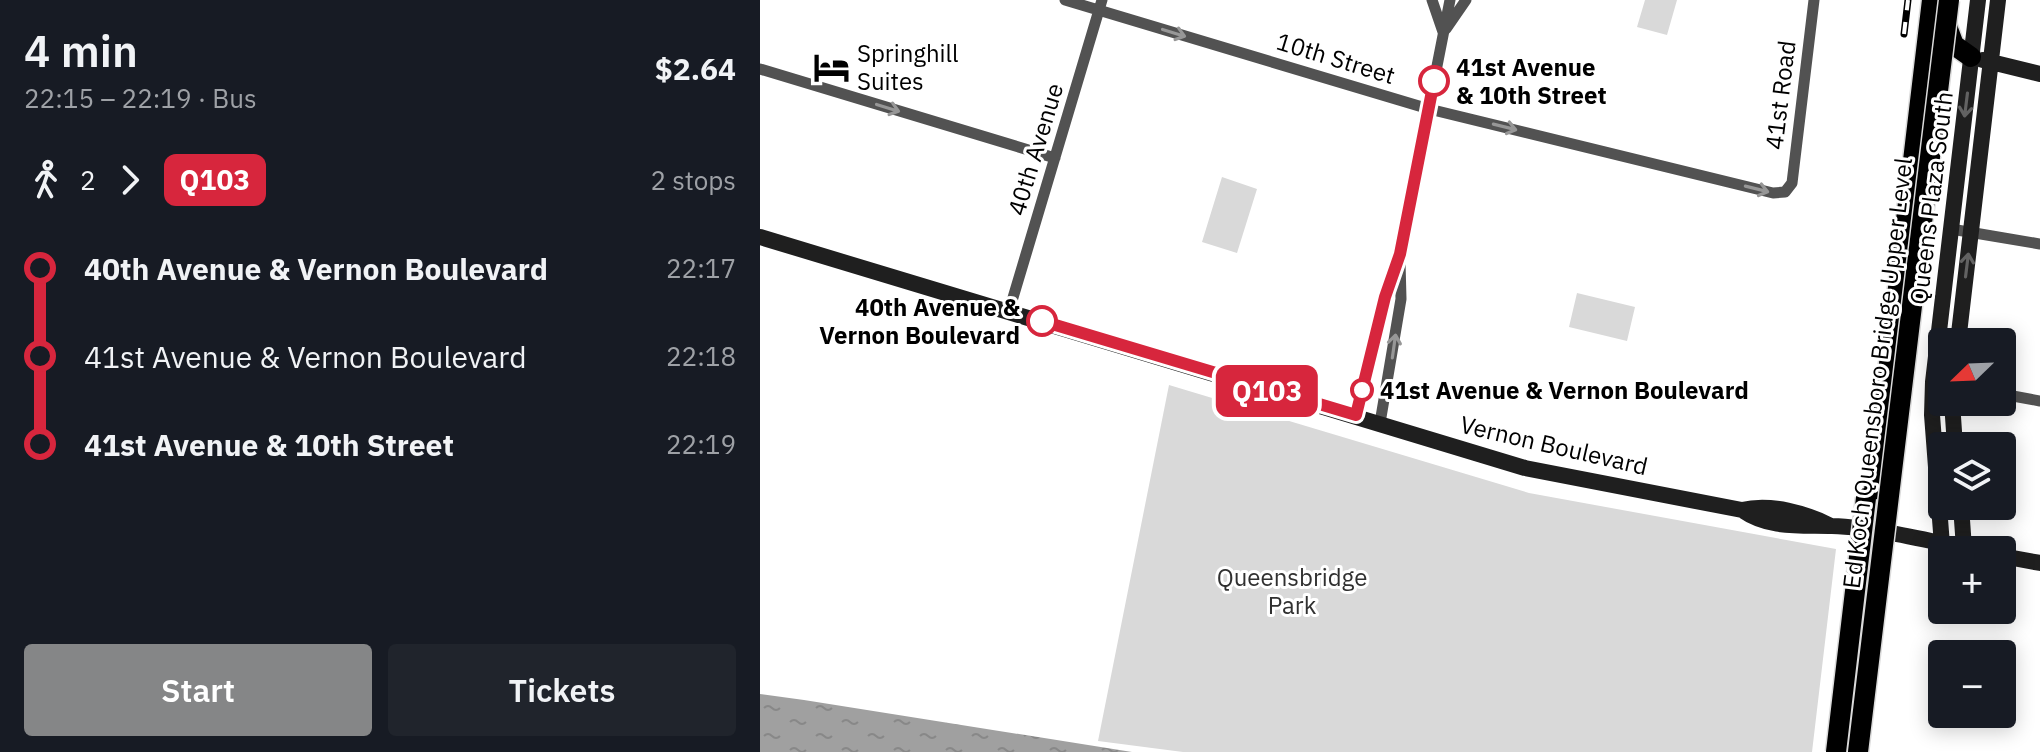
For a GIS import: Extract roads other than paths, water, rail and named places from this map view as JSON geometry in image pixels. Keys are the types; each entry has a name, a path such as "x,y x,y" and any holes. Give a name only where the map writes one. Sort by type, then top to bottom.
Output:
{"highway":[{"path":"1869,498 1924,0"},
{"path":"1836,752 1932,0"},
{"path":"1949,0 1944,18 1950,38 1959,52 1981,60"},
{"path":"1864,752 1949,0"},
{"name":"Ed Koch Queensboro Bridge Upper Level","path":"1858,752 1949,0"},
{"name":"Ed Koch Queensboro Bridge Upper Level","path":"1843,752 1869,498"}],"main road":[{"name":"Queens Plaza South","path":"1960,328 1971,232 1981,60 1978,0"},
{"name":"Queens Plaza South","path":"1943,328 1951,229 1981,60 1998,0"},
{"path":"1981,60 2040,74"},
{"name":"Vernon Boulevard","path":"760,237 1356,415 1428,440 1553,475 1742,510 1757,506 1813,516 1831,526 1928,543"},
{"name":"Queens Plaza South","path":"1932,416 1941,536"},
{"path":"2016,559 2040,563"}],"street":[{"name":"10th Street","path":"1065,0 1101,5 1429,109 1773,193 1785,192"},
{"path":"1432,0 1443,33"},
{"path":"1356,415 1385,297 1400,254 1450,0"},
{"path":"1443,33 1466,0"},
{"name":"41st Road","path":"1785,192 1792,183 1814,0"},
{"name":"40th Avenue","path":"1009,311 1101,5"},
{"path":"760,69 1055,158"},
{"path":"1951,229 2040,244"},
{"path":"1380,423 1401,299 1400,254"},
{"path":"2016,397 2040,401"}],"water":[{"path":"760,694 804,700 1132,752 760,752"}],"railway":[{"path":"1904,34 1908,0"}],"place":[{"name":"Springhill Suites","path":"831,67"},
{"name":"41st Avenue & 10th Street","path":"1434,81"},
{"name":"40th Avenue & Vernon Boulevard","path":"1042,321"},
{"name":"41st Avenue & Vernon Boulevard","path":"1362,390"}],"park label":[{"name":"Queensbridge Park","path":"1292,591"}]}
